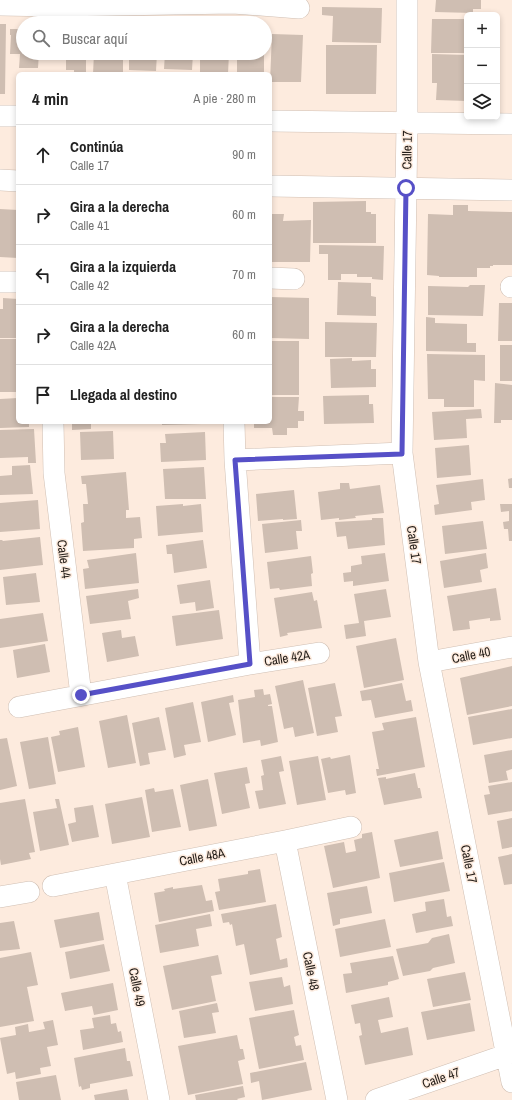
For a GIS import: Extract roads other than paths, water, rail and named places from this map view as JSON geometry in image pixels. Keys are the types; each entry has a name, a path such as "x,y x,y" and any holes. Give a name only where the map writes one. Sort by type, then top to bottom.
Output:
{"street":[{"name":"Calle 17","path":"407,0 407,123 402,454 429,662 512,1082"},
{"path":"0,5 233,1 299,8"},
{"path":"0,116 16,116"},
{"path":"272,121 512,124"},
{"path":"0,180 16,180"},
{"path":"272,186 512,190"},
{"path":"272,278 294,278"},
{"path":"0,282 16,282"},
{"name":"Calle 44","path":"53,424 54,473 81,695"},
{"path":"234,424 235,460 250,664"},
{"path":"235,460 402,454"},
{"name":"Calle 40","path":"429,662 512,647"},
{"name":"Calle 42A","path":"19,707 250,664 319,653"},
{"name":"Calle 48A","path":"54,886 351,827"},
{"name":"Calle 48","path":"285,841 337,1100"},
{"name":"Calle 49","path":"114,874 160,1100"},
{"path":"0,897 29,892"},
{"name":"Calle 47","path":"376,1100 506,1055"}]}
